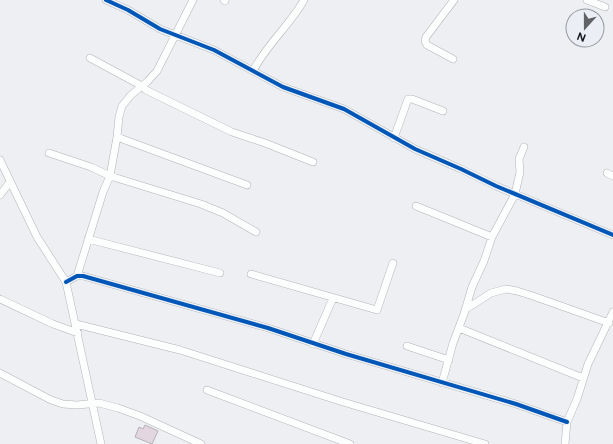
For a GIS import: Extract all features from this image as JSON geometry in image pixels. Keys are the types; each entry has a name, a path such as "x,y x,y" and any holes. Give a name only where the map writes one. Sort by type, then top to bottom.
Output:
{"street":[{"path":"106,0 128,10 160,29 214,50 283,87 344,108 415,150 613,235"},
{"path":"77,276 110,176 122,106 130,95 142,86 157,70 193,0"},
{"path":"253,71 261,55 298,10 304,0"},
{"path":"453,59 427,45 425,41 426,37 454,0"},
{"path":"587,0 605,6"},
{"path":"90,58 142,86 146,90 232,132 313,162"},
{"path":"394,138 408,99 412,99 443,111"},
{"path":"117,137 247,185"},
{"path":"442,383 472,287 484,261 492,237 515,194 520,172 519,159 524,147"},
{"path":"49,153 91,167 110,176 201,204 223,213 256,232"},
{"path":"0,160 37,237 66,282 101,444"},
{"path":"0,195 10,182"},
{"path":"416,206 492,237"},
{"path":"88,239 220,273"},
{"path":"251,274 377,310 392,263"},
{"path":"66,282 77,276 83,276 268,328 313,344 516,404 567,422"},
{"path":"466,309 491,293 506,289 528,294 609,323"},
{"path":"313,344 333,298"},
{"path":"0,299 53,324 78,333"},
{"path":"565,444 567,422 577,399 588,364 613,312"},
{"path":"76,324 155,345 180,350 343,402 485,444"},
{"path":"459,328 583,378"},
{"path":"407,346 449,360"},
{"path":"0,373 51,400 63,404 77,405 99,403 118,408 140,416 201,444"},
{"path":"207,390 350,444"}],"building":[{"path":"145,425 158,431 152,444 135,437 139,427 143,429"}],"cycle path":[{"path":"106,0 128,10 160,29 214,50 283,87 344,109 415,149 496,186 613,235"},
{"path":"66,282 77,276 83,276 268,328 346,354 516,404 567,422"}]}
